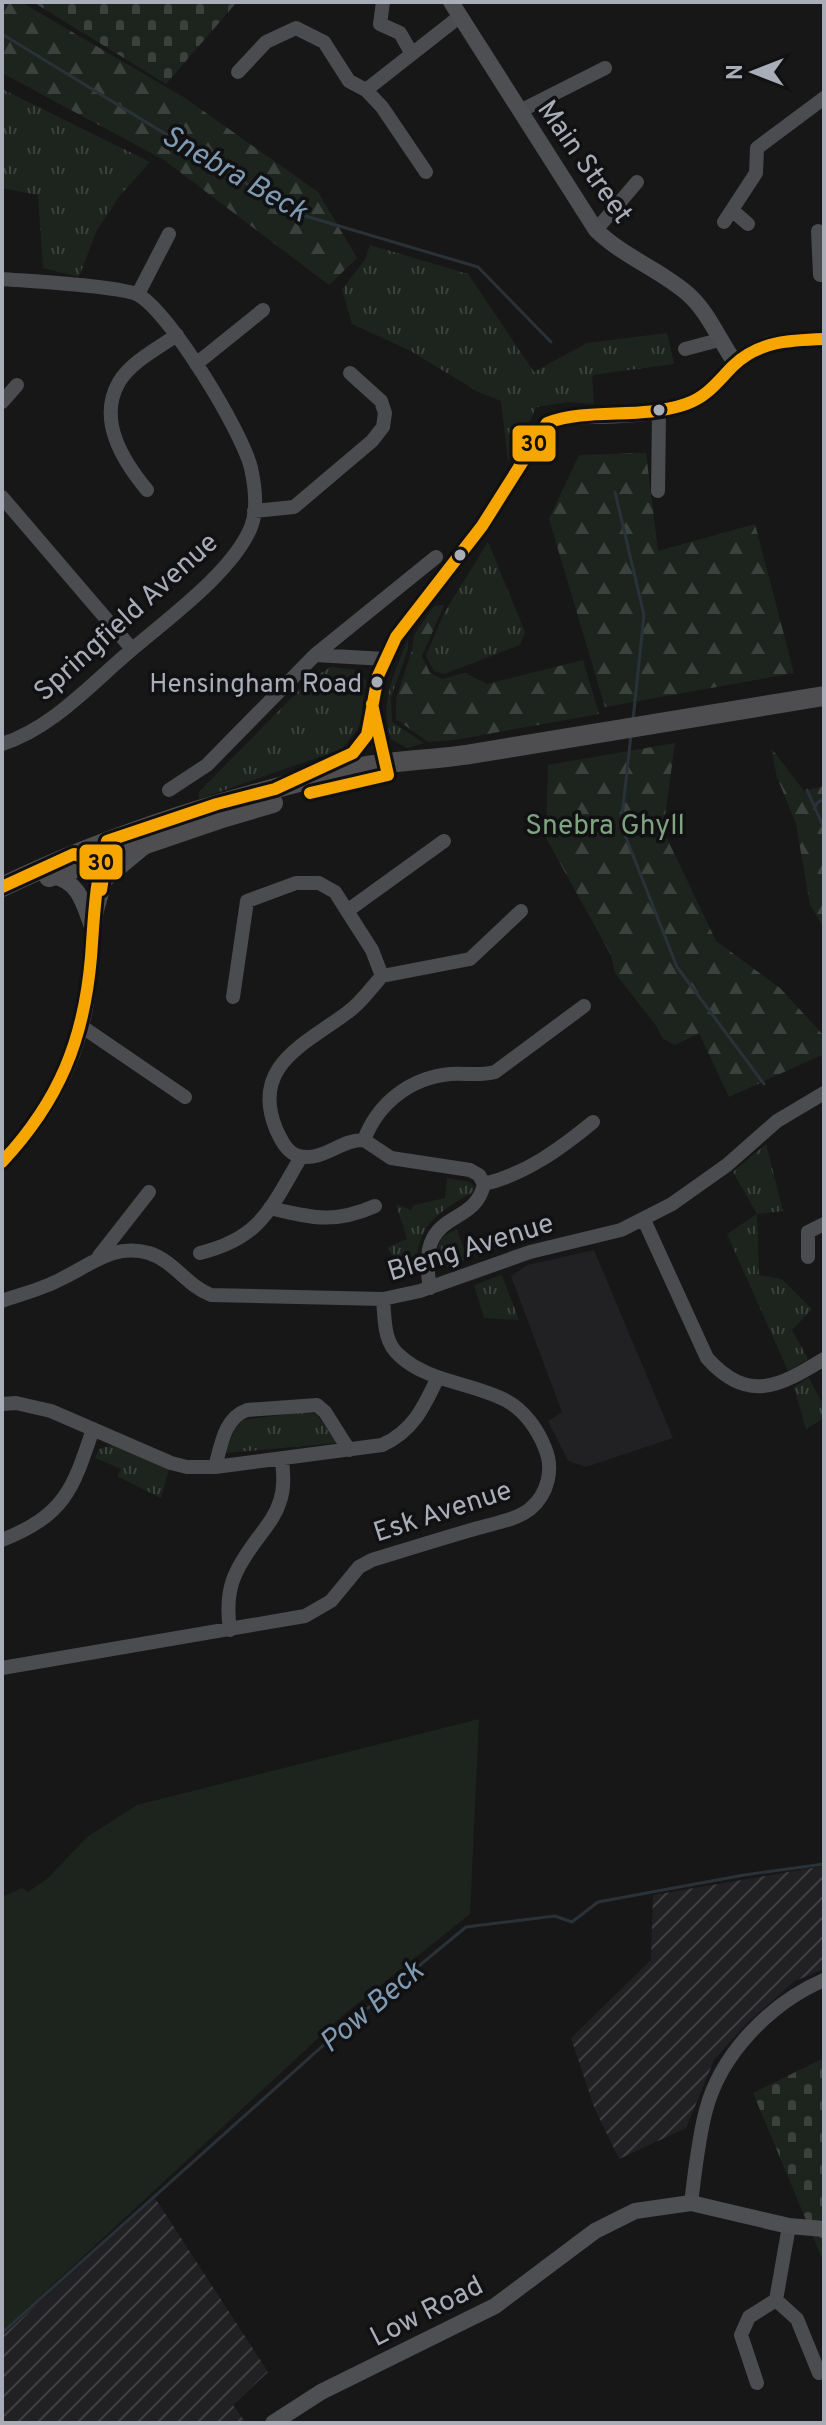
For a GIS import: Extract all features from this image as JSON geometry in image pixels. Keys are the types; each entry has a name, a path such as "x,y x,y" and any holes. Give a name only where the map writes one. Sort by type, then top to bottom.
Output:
{"highway":[{"path":"2,889 52,876 191,812 275,789 382,768 824,696"},
{"path":"2,889 74,854 101,856 382,768"}],"main road":[{"name":"Main Street","path":"455,9 596,230 616,248 690,296 703,310 736,364"},
{"path":"275,789 346,758 361,744 367,735 378,676 385,659 415,610 482,526 547,423 562,417 659,413 691,403 717,387 736,364 762,346 778,340 824,339"},
{"path":"372,710 382,768"},
{"path":"367,735 382,768"},
{"path":"103,881 137,855 148,842"},
{"path":"96,910 103,881 101,856"},
{"path":"2,1162 47,1105 67,1067 81,1026 101,856"},
{"path":"52,876 64,879 77,890 93,929"},
{"path":"691,2203 789,2226 824,2229"},
{"name":"Low Road","path":"273,2423 321,2392 495,2306 595,2231 635,2211 691,2203"}],"street":[{"path":"383,2 380,24 400,33 412,54"},
{"path":"366,90 412,54 455,9"},
{"path":"238,72 266,42 296,28 324,42 349,81 366,90 382,107 426,172"},
{"path":"520,111 605,68"},
{"path":"748,224 728,216 756,173 757,148 824,98"},
{"path":"596,230 637,182"},
{"path":"818,231 820,275 824,275"},
{"path":"2,279 138,294 169,234"},
{"name":"Springfield Avenue","path":"2,744 53,718 132,649 238,552 252,524 256,498 250,464 234,430 177,335 162,314 138,294"},
{"path":"196,364 263,310"},
{"path":"147,490 130,469 115,439 109,406 119,381 142,359 177,335"},
{"path":"685,349 719,340"},
{"path":"254,511 294,507 372,441 383,427 385,413 381,401 350,373"},
{"path":"2,402 17,385"},
{"path":"658,491 659,413"},
{"path":"2,497 132,649"},
{"path":"169,790 207,765 315,655 436,557"},
{"path":"315,655 385,659"},
{"path":"347,911 444,841"},
{"path":"233,997 247,901 296,883 319,883 335,892 372,950 382,976"},
{"path":"430,1288 427,1259 433,1236 441,1226 482,1195 484,1184 479,1175 470,1170 391,1158 364,1140 348,1142 318,1156 301,1157 286,1147 268,1105 268,1095 282,1061 352,1010 382,976 470,959 521,911"},
{"path":"364,1140 375,1115 396,1094 442,1075 495,1072 566,1010 584,1006"},
{"path":"81,1026 185,1097"},
{"name":"Bleng Avenue","path":"98,1257 114,1252 149,1253 211,1295 383,1299 430,1288 530,1252 621,1230 644,1220 701,1185 777,1121 824,1093"},
{"path":"484,1184 509,1178 561,1148 593,1122"},
{"path":"200,1253 250,1234 301,1157"},
{"path":"2,1301 61,1280 98,1257 149,1192"},
{"path":"270,1208 310,1217 349,1217 375,1206"},
{"path":"644,1220 707,1358 716,1368 736,1382 775,1385 824,1359"},
{"path":"808,1257 808,1232 824,1224"},
{"name":"Esk Avenue","path":"2,1668 305,1616 331,1601 359,1567 372,1560 515,1517 537,1502 545,1491 549,1456 535,1428 510,1403 412,1365 391,1347 386,1334 383,1299"},
{"path":"2,1404 34,1407 171,1463 187,1467 215,1467 382,1445 404,1432 422,1411 438,1377"},
{"path":"215,1467 229,1422 236,1414 247,1410 317,1405 325,1412 349,1450"},
{"path":"2,1540 27,1530 51,1514 67,1495 93,1429"},
{"path":"230,1630 227,1598 235,1571 275,1515 280,1503 283,1490 282,1458"},
{"path":"691,2203 706,2108 721,2076 757,2025 798,1992 824,1980"},
{"path":"769,2369 755,2378 741,2335 749,2317 776,2300 789,2226"},
{"path":"776,2300 797,2319 819,2373"}],"shaded area":[{"path":"594,1250 673,1438 586,1467 568,1461 548,1421 562,1412 511,1276 527,1265"},
{"path":"824,1866 824,1969 795,1981 747,2023 714,2060 686,2128 619,2159 594,2107 571,2038 651,1960 653,1895"},
{"path":"155,2198 268,2372 233,2405 246,2423 2,2423 2,2336"}],"green space":[{"path":"2,2 21,2 185,98 318,192 357,258 329,285 164,160 2,73"},
{"path":"33,2 237,2 166,84"},
{"path":"2,89 150,162 118,198 96,232 79,277 43,268 38,195 2,188"},
{"path":"370,245 468,274 534,372 587,343 667,333 674,364 592,375 594,404 568,402 536,407 508,461 501,401 478,392 409,350 352,324 342,289 365,260"},
{"path":"646,453 658,551 755,524 794,673 605,707 549,519 579,455"},
{"path":"488,542 525,632 520,645 444,674 434,671 426,656 444,613"},
{"path":"444,605 422,656 430,673 442,679 465,673 487,684 583,660 599,714 428,742 396,719 396,699 414,635 434,606"},
{"path":"408,639 408,649 391,697 392,722 424,743 407,748 391,739 387,700"},
{"path":"331,667 355,670 366,680 360,726 342,749 199,799 199,792 309,680"},
{"name":"Snebra Ghyll","path":"675,743 663,830 716,941 780,988 824,1036 824,1054 729,1097 699,1033 675,1045 662,1038 615,973 611,955 546,838 548,765"},
{"path":"771,748 804,791 824,786 824,928 810,905 796,824 777,777"},
{"path":"766,1144 783,1211 757,1214 733,1172"},
{"path":"447,1178 469,1182 474,1186 473,1192 429,1224 419,1244 415,1275 402,1276 388,1247 407,1239 396,1204 411,1210 414,1205 445,1198"},
{"path":"757,1214 759,1275 782,1279 812,1309 792,1330 808,1359 788,1371 727,1234"},
{"path":"457,1229 467,1259 446,1267 437,1264 436,1253 442,1237"},
{"path":"502,1275 519,1320 484,1318 474,1285"},
{"path":"809,1378 824,1406 824,1418 806,1429 794,1387"},
{"path":"305,1412 316,1414 337,1443 225,1453 235,1429 243,1420"},
{"path":"113,1445 169,1469 161,1498 117,1476 121,1469 95,1458 99,1449"},
{"path":"479,1719 470,1914 341,2017 2,2332 2,1897 22,1888 28,1892 48,1878 87,1837 137,1805"},
{"path":"824,2058 824,2263 753,2093"}],"waterway":[{"name":"Snebra Beck","path":"2,34 295,213 478,267 551,342"},
{"name":"Snebra Beck","path":"615,492 644,615 633,720"},
{"name":"Snebra Beck","path":"631,735 621,825 677,967 764,1084"},
{"path":"807,790 824,828"},
{"path":"814,809 824,799"},
{"name":"Pow Beck","path":"2,2333 327,2042 466,1927 555,1916 572,1922 598,1902 744,1875 824,1864"}],"transit line":[{"name":"30","path":"2,1162 39,1116 75,1042 88,987 97,884 107,841 217,804 275,789 353,753 367,735 378,676 396,637 482,526 547,423 563,418 669,409 686,404 706,393 753,351 787,341 824,339"},
{"name":"30","path":"310,793 388,775 372,704"},
{"name":"30","path":"2,887 74,854 99,863 104,872 101,890"}],"place":[{"name":"Hensingham Road","path":"377,682"}]}
